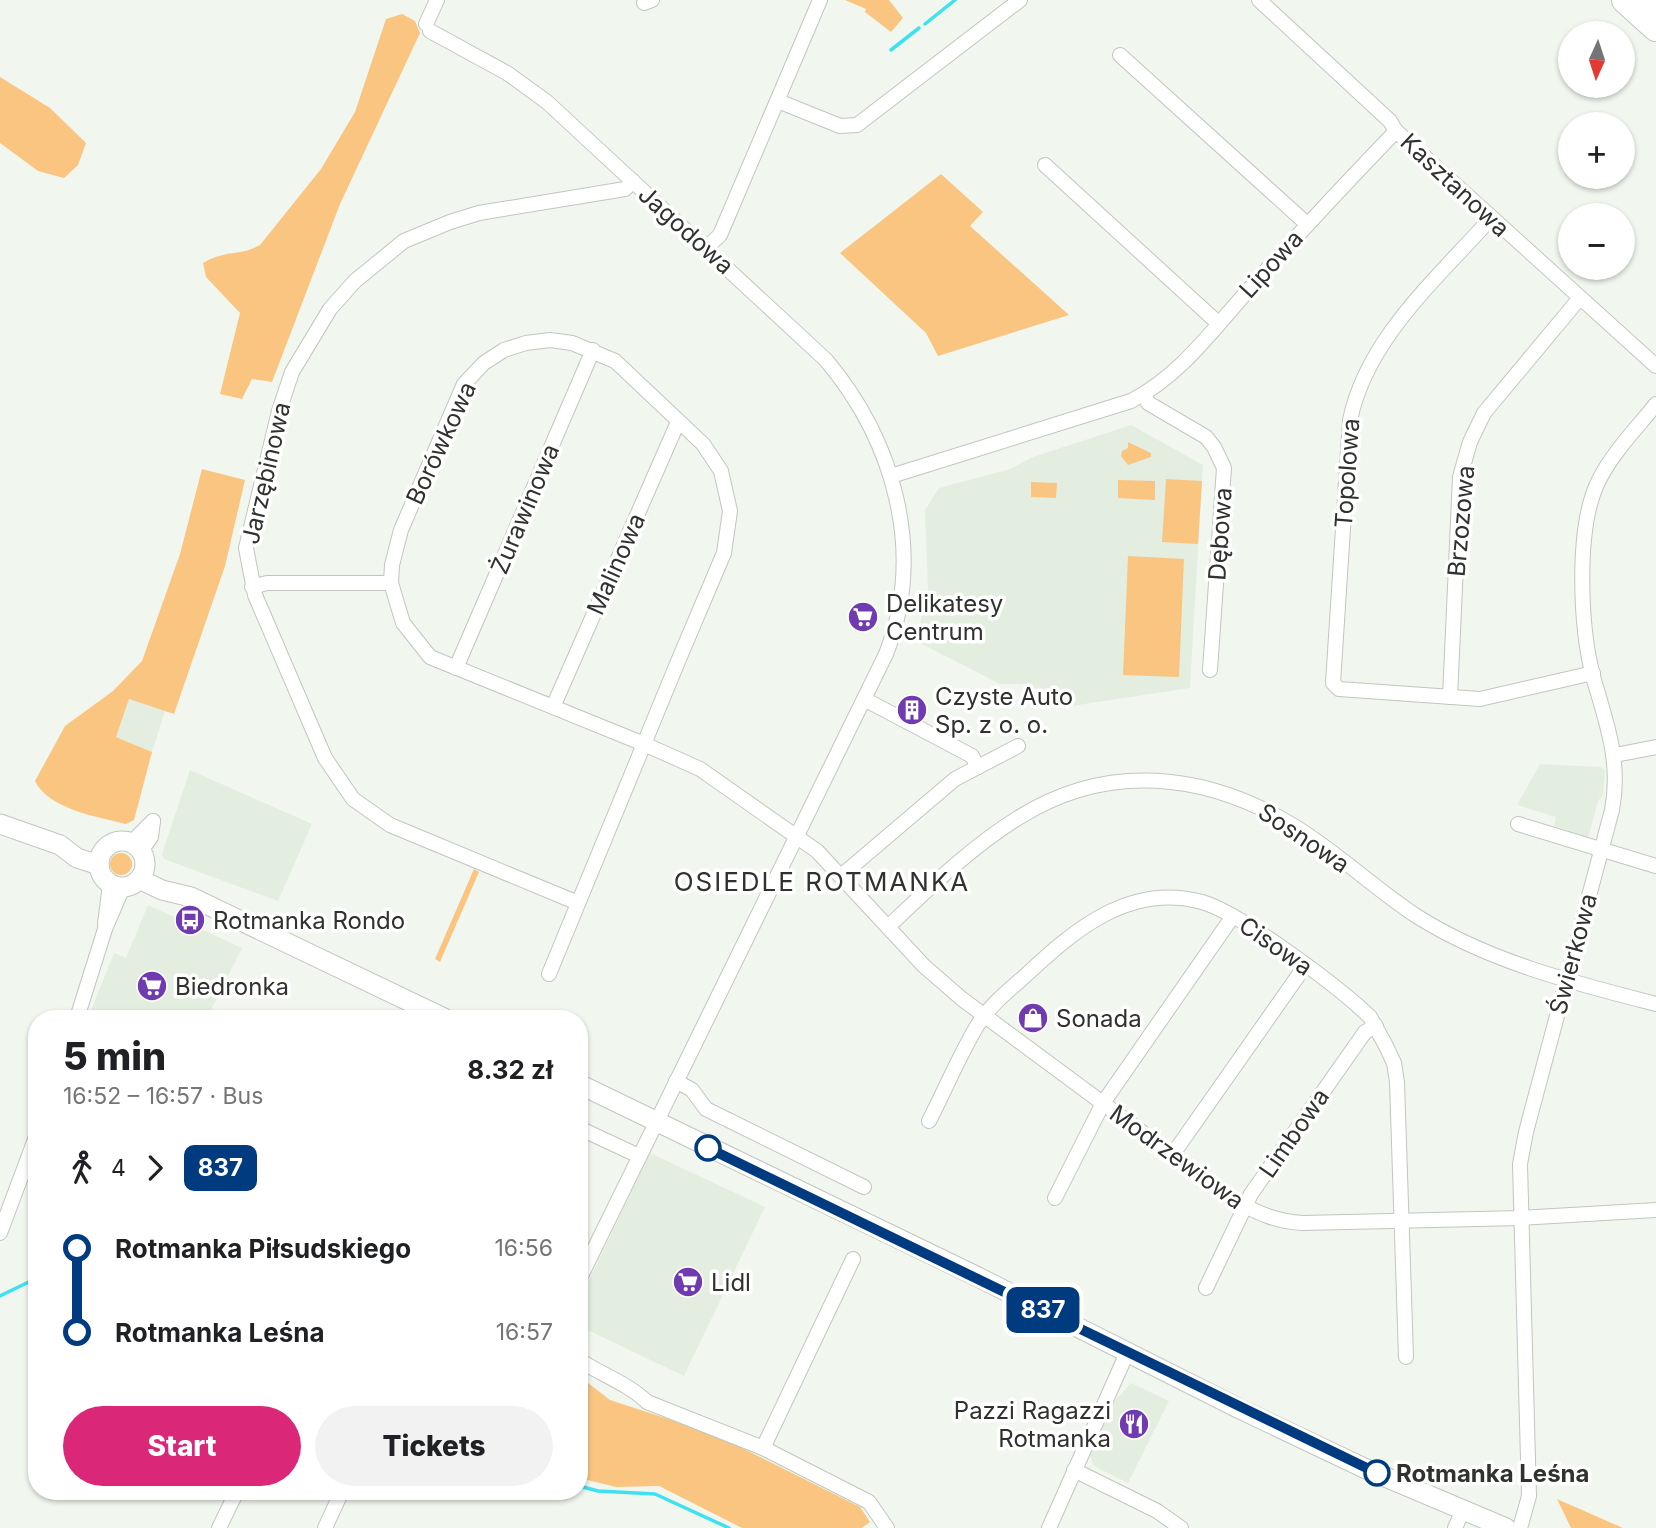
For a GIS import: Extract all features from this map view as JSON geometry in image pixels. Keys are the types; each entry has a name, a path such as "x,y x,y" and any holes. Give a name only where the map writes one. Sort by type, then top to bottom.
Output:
{"highway":[{"path":"1625,0 1656,28"}],"main road":[{"path":"0,824 61,845 81,844 101,858 104,879 131,869"},
{"path":"101,858 116,842 131,869 162,890 191,897 427,1010"},
{"path":"588,1089 1364,1468 1506,1528"}],"street":[{"name":"Jagodowa","path":"437,0 428,28 506,73 547,102 840,377 874,429 891,476 902,531 901,598 888,648 798,837 588,1261"},
{"path":"705,248 720,235 820,0"},
{"path":"778,101 840,126 858,125 1020,0"},
{"name":"Kasztanowa","path":"1259,0 1390,121 1396,131 1656,366"},
{"path":"1120,55 1307,224"},
{"name":"Lipowa","path":"891,476 1131,401 1144,394 1181,366 1307,224 1396,131"},
{"path":"1045,165 1218,323"},
{"name":"Jarzębinowa","path":"578,903 390,825 353,799 325,758 252,587 246,548 250,522 279,411 292,372 330,309 355,281 404,241 450,222 479,213 625,189 632,181"},
{"name":"Topolowa","path":"1450,697 1339,690 1333,683 1353,405 1371,360 1390,333 1491,218"},
{"name":"Brzozowa","path":"1450,697 1460,477 1470,442 1488,407 1579,299"},
{"name":"Borówkowa","path":"645,744 724,553 730,511 721,471 703,444 615,361 593,351 561,342 526,343 504,350 484,363 464,384 401,530 392,565 391,583 403,624 430,657 700,769 798,837"},
{"name":"Żurawinowa","path":"456,668 593,351"},
{"name":"Dębowa","path":"1144,394 1148,403 1211,442 1224,468 1210,670"},
{"name":"Świerkowa","path":"1520,1528 1529,1496 1520,1164 1526,1132 1615,796 1615,755 1593,673 1583,611 1590,501 1607,466 1656,404"},
{"name":"Malinowa","path":"553,706 678,422"},
{"path":"252,587 267,583 391,583"},
{"path":"1450,697 1491,698 1593,673"},
{"path":"864,699 972,756 978,767"},
{"path":"549,974 645,744"},
{"path":"842,875 955,779 1018,746"},
{"path":"1615,755 1656,747"},
{"name":"Sosnowa","path":"888,927 985,841 1021,816 1066,796 1104,785 1124,781 1177,782 1214,788 1244,799 1297,828 1426,922 1539,973 1656,1004"},
{"path":"1518,824 1656,866"},
{"name":"Modrzewiowa","path":"798,837 842,875 934,976 984,1016 1245,1206 1275,1220 1291,1222 1521,1218 1656,1211"},
{"path":"80,1010 105,929 131,869"},
{"name":"Cisowa","path":"929,1121 984,1016 1081,926 1124,905 1164,897 1182,897 1204,902 1233,916 1343,993 1376,1026 1394,1063 1401,1118 1401,1220 1406,1357"},
{"path":"1055,1198 1103,1103 1233,916"},
{"path":"1173,1154 1305,966"},
{"name":"Limbowa","path":"1206,1288 1245,1206 1365,1032 1376,1026"},
{"path":"676,1081 692,1090 706,1109 864,1187"},
{"path":"588,1132 639,1156"},
{"path":"0,1233 28,1158"},
{"path":"763,1448 853,1259"},
{"path":"1049,1528 1127,1353"},
{"path":"588,1366 612,1381 633,1389 646,1402 763,1448 869,1502 887,1528"},
{"path":"1074,1470 1157,1511 1181,1528"},
{"path":"219,1528 233,1500"},
{"path":"325,1528 338,1500"},
{"path":"1455,1528 1463,1510"}],"shaded area":[{"path":"845,0 889,0 903,18 891,32 865,12 866,9"},
{"path":"402,14 415,21 420,33 340,204 272,382 252,379 242,399 220,394 240,313 206,277 203,263 260,245 321,169 355,112 386,19"},
{"path":"0,77 50,108 86,143 78,165 64,178 38,171 0,143"},
{"path":"941,174 983,212 970,226 1069,315 938,356 926,333 840,253"},
{"path":"1131,425 1203,465 1190,688 1071,706 1027,684 1000,684 916,641 928,591 925,510 939,488 1010,469 1033,457"},
{"path":"1128,442 1151,453 1151,457 1128,465 1121,456 1122,451 1128,448"},
{"path":"202,469 245,480 225,566 174,714 129,699 116,737 152,752 134,820 126,824 88,815 51,799 41,791 35,781 65,726 113,691 142,661 180,554"},
{"path":"1166,479 1202,481 1198,544 1162,542"},
{"path":"1118,480 1155,481 1155,500 1118,498"},
{"path":"1031,482 1057,483 1056,498 1031,497"},
{"path":"1128,556 1184,559 1179,677 1123,675"},
{"path":"129,699 165,711 152,752 116,737"},
{"path":"1540,764 1601,767 1605,771 1603,795 1598,801 1588,838 1554,826 1556,817 1517,805"},
{"path":"190,770 312,824 278,901 164,859 162,854"},
{"path":"121,853 129,856 132,864 129,872 121,875 113,872 110,864 113,856"},
{"path":"474,869 479,872 440,962 435,959"},
{"path":"148,905 242,948 211,1010 91,1010 114,953 126,958"},
{"path":"650,1153 765,1207 684,1376 588,1330 588,1282"},
{"path":"588,1383 610,1400 714,1434 860,1507 870,1522 862,1528 742,1528 659,1486 616,1487 588,1480"},
{"path":"1131,1383 1169,1401 1128,1483 1094,1466 1090,1456 1114,1402"},
{"path":"1557,1499 1623,1528 1571,1528"}],"waterway":[{"path":"925,24 955,0"},
{"path":"891,50 919,28"},
{"path":"0,1296 28,1282"},
{"path":"588,1488 655,1494 729,1528"}],"bus line":[{"name":"837","path":"708,1148 976,1276 1172,1376 1377,1473"}],"place":[{"name":"Delikatesy Centrum","path":"863,617"},
{"name":"Czyste Auto Sp. z o. o.","path":"912,710"},
{"name":"Rotmanka Rondo","path":"190,920"},
{"name":"Biedronka","path":"152,986"},
{"name":"Sonada","path":"1033,1018"},
{"name":"Lidl","path":"688,1282"},
{"name":"Pazzi Ragazzi Rotmanka","path":"1134,1424"},
{"name":"Rotmanka Leśna","path":"1377,1473"}],"district":[{"name":"OSIEDLE ROTMANKA","path":"822,881"}]}
